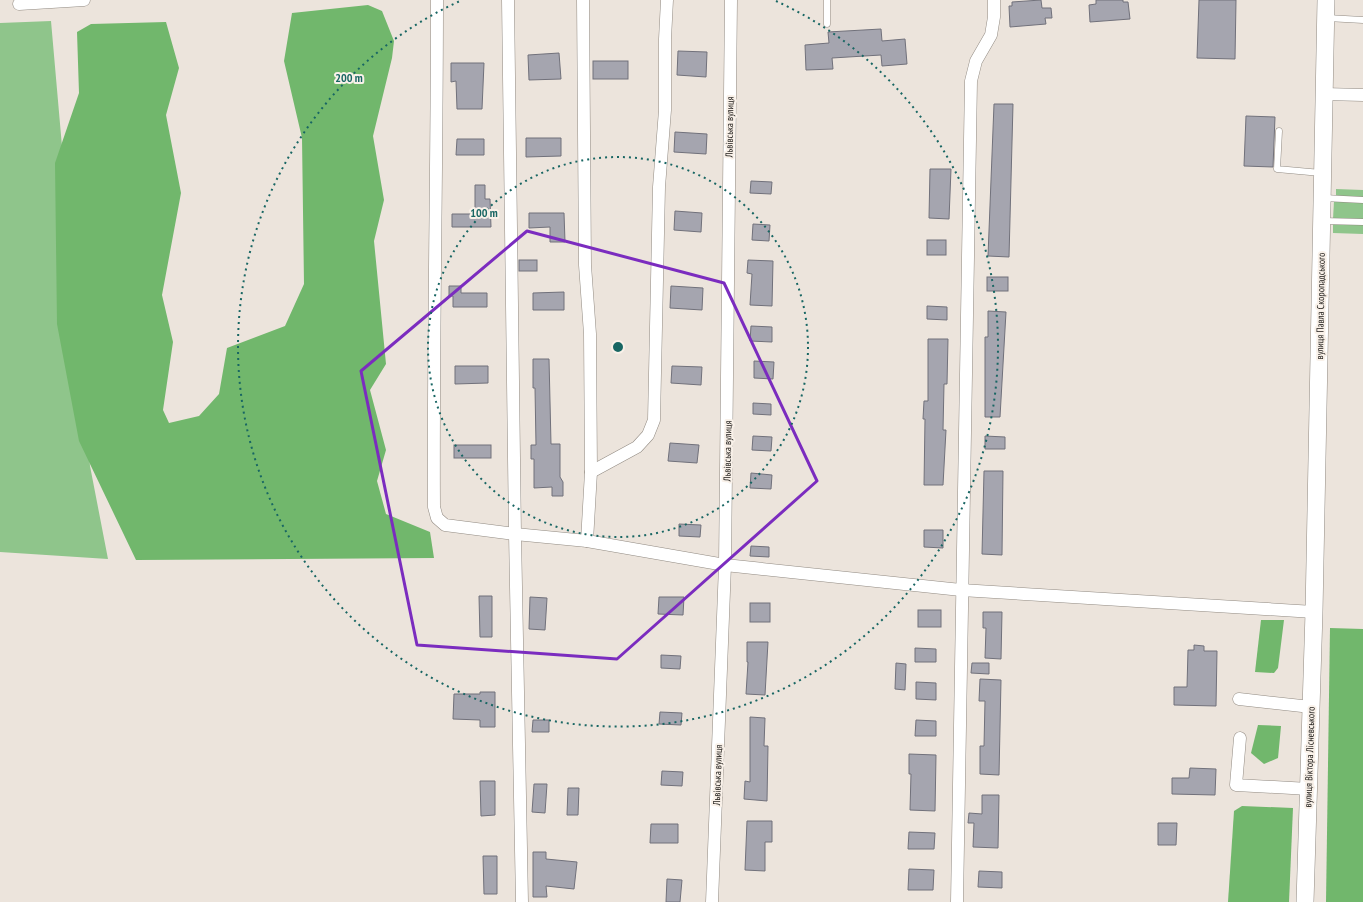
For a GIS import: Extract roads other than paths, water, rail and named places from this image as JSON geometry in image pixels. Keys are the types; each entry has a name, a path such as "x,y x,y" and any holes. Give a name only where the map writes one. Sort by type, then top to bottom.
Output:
{"street":[{"path":"19,4 84,0"},
{"path":"437,0 437,147 433,359 434,507 437,518 445,525 514,534 587,540 726,565 961,590 1314,612"},
{"path":"508,0 514,534 522,902"},
{"path":"583,0 585,265 590,334 591,472 587,540"},
{"path":"591,472 637,447 648,435 654,420 659,187 665,110 665,39 667,0"},
{"name":"Львівська вулиця","path":"712,902 726,565 731,0"},
{"path":"957,902 961,590 971,81 976,61 990,35 994,17 994,0"},
{"name":"вулиця Павла Скоропадського","path":"1314,612 1326,0"},
{"path":"1324,94 1363,95"},
{"name":"вулиця Віктора Лісневського","path":"1305,902 1314,612"},
{"path":"1239,699 1311,707"},
{"path":"1240,738 1236,785 1309,789"}],"lane":[{"path":"827,0 827,24"},
{"path":"1326,18 1363,20"},
{"path":"1279,131 1277,169 1323,173"},
{"path":"1322,198 1363,200"},
{"path":"1322,221 1363,222"}]}
